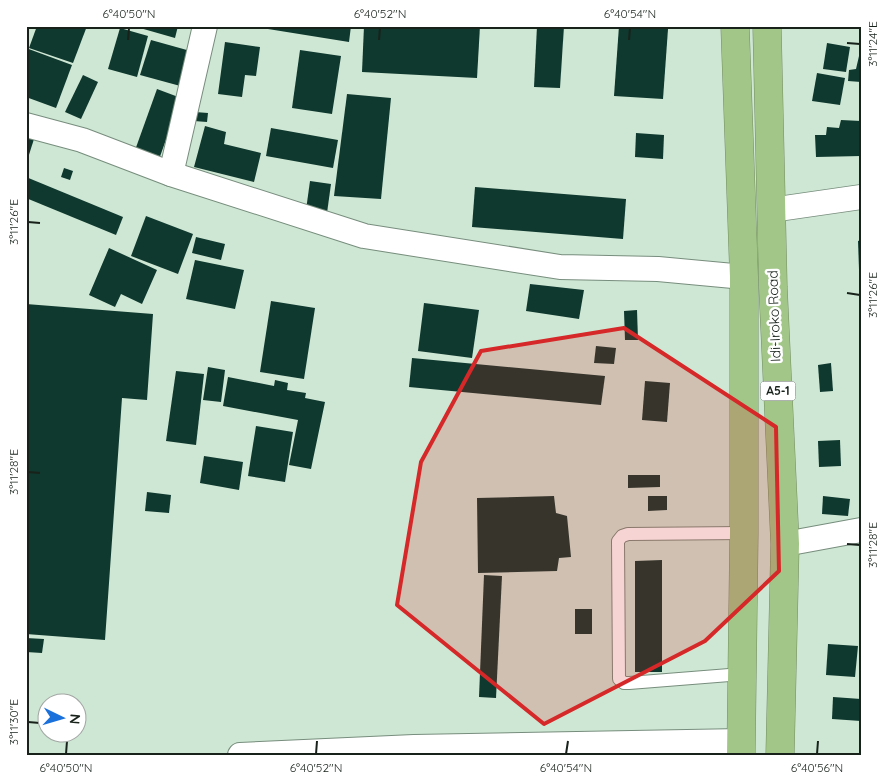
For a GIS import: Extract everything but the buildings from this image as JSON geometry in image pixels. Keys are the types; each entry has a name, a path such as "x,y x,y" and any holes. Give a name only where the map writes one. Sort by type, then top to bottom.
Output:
{"highway":[{"name":"A5-1","path":"735,26 744,276 742,748"},
{"name":"Idi-Iroko Road","path":"767,26 773,297 785,544 780,755"}],"street":[{"path":"171,174 205,26"},
{"path":"26,124 82,140 171,174 364,236 560,267 658,270 744,276"},
{"path":"771,210 861,196"},
{"path":"785,544 861,530"},
{"path":"240,755 414,747 742,748"}],"lane":[{"path":"742,674 629,683 624,683 619,679 618,541 622,536 628,534 744,533"}],"highlighted area":[{"path":"624,328 776,427 779,571 705,641 544,724 397,605 421,462 481,351"}]}
